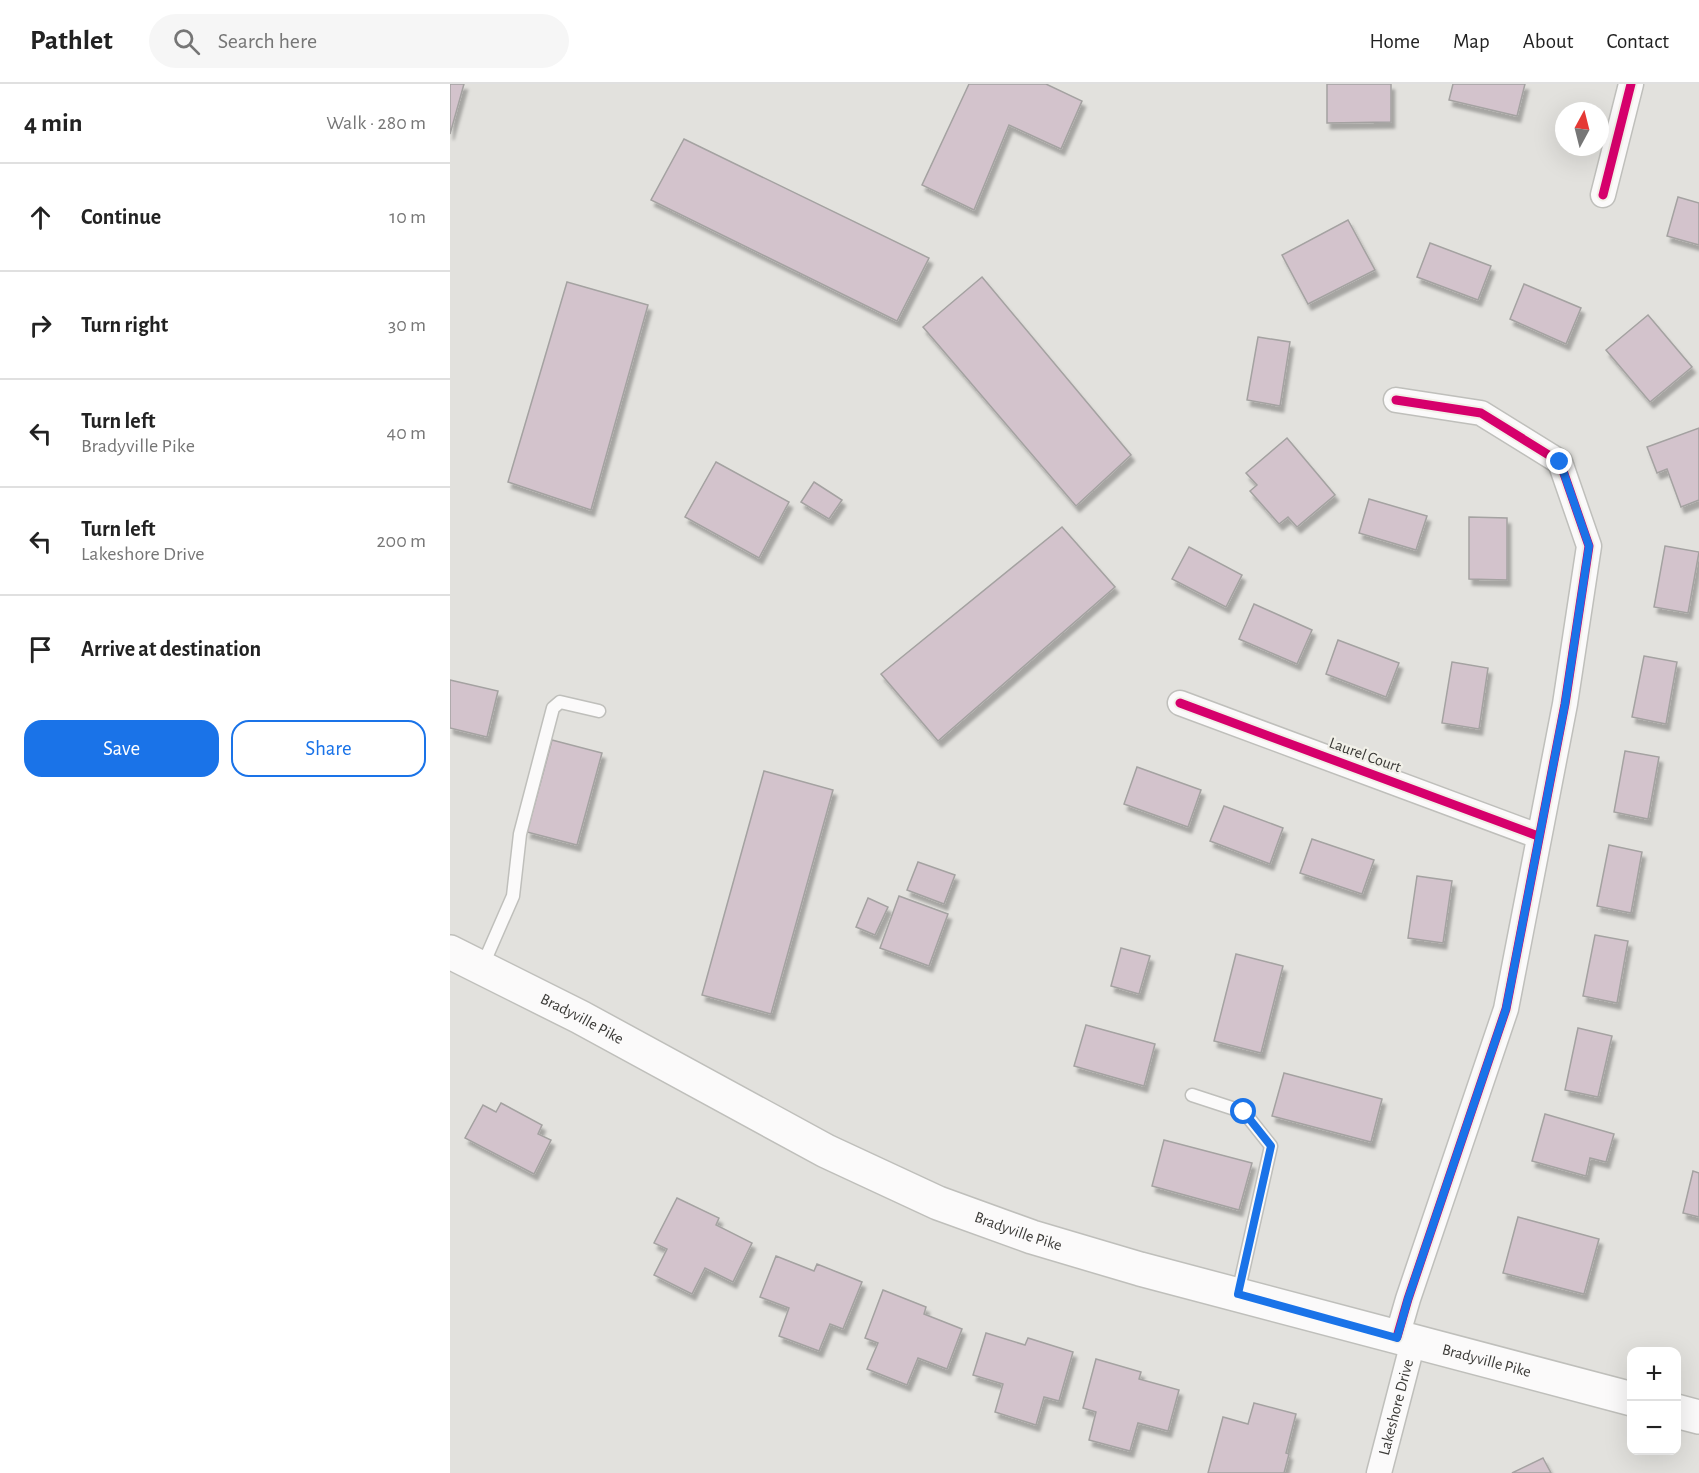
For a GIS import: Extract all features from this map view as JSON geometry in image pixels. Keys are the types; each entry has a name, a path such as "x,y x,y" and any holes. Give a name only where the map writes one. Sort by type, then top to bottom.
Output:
{"main road":[{"name":"Bradyville Pike","path":"450,952 580,1017 826,1151 938,1203 1032,1237 1405,1340 1627,1398"},
{"path":"1681,1412 1699,1417"}],"street":[{"path":"1603,195 1631,84"},
{"name":"Lakeshore Drive","path":"1379,1473 1405,1340 1408,1299 1506,1009 1565,704 1589,546 1560,462 1481,413 1396,400"},
{"name":"Laurel Court","path":"1180,703 1538,836"}],"lane":[{"path":"481,968 513,896 520,834 553,708 560,702 599,711"},
{"path":"1192,1095 1244,1112 1271,1146 1238,1294"}],"building":[{"path":"450,84 464,84 450,134"},
{"path":"969,84 1046,84 1082,101 1061,149 1009,125 974,210 922,185"},
{"path":"1327,84 1391,84 1391,122 1327,123"},
{"path":"1453,84 1525,84 1517,116 1449,100"},
{"path":"684,139 929,258 897,321 651,200"},
{"path":"1678,197 1699,203 1699,245 1667,236"},
{"path":"1348,220 1375,270 1308,304 1282,255"},
{"path":"1430,243 1491,266 1478,300 1417,277"},
{"path":"982,277 1131,455 1076,506 923,327"},
{"path":"567,282 648,305 591,510 508,482"},
{"path":"1524,284 1581,308 1566,344 1510,319"},
{"path":"1648,315 1692,367 1650,402 1606,350"},
{"path":"1258,337 1290,342 1280,406 1247,400"},
{"path":"1699,428 1699,500 1681,507 1667,469 1657,473 1647,447"},
{"path":"1287,438 1335,495 1297,527 1288,517 1279,524 1250,491 1257,485 1246,473"},
{"path":"716,462 789,502 759,558 685,517"},
{"path":"814,482 842,500 829,519 801,502"},
{"path":"1369,499 1427,516 1416,550 1359,533"},
{"path":"1469,517 1507,518 1507,580 1469,579"},
{"path":"1062,527 1115,587 938,741 881,674"},
{"path":"1665,546 1699,552 1688,613 1654,607"},
{"path":"1189,547 1242,575 1226,607 1172,579"},
{"path":"1254,604 1312,630 1297,664 1239,639"},
{"path":"1338,640 1399,663 1386,697 1326,674"},
{"path":"1644,656 1677,662 1666,724 1632,717"},
{"path":"1452,662 1488,668 1479,729 1442,723"},
{"path":"450,680 498,691 487,737 450,728"},
{"path":"552,740 602,753 577,845 527,832"},
{"path":"1625,751 1659,757 1648,819 1614,812"},
{"path":"1137,767 1201,790 1188,827 1124,804"},
{"path":"764,771 833,790 771,1014 702,995"},
{"path":"1224,806 1283,828 1270,864 1210,841"},
{"path":"1312,839 1374,860 1362,894 1300,873"},
{"path":"1609,845 1642,852 1631,913 1597,906"},
{"path":"918,862 955,875 944,904 907,890"},
{"path":"1417,876 1452,881 1443,943 1408,938"},
{"path":"899,896 948,914 929,966 880,948"},
{"path":"868,898 888,907 875,935 856,927"},
{"path":"1595,935 1628,941 1617,1003 1583,996"},
{"path":"1121,948 1150,956 1139,994 1111,986"},
{"path":"1236,954 1283,966 1261,1053 1214,1041"},
{"path":"1086,1025 1155,1044 1144,1086 1074,1066"},
{"path":"1578,1028 1612,1036 1598,1097 1565,1090"},
{"path":"1284,1073 1382,1099 1371,1142 1272,1116"},
{"path":"501,1103 542,1125 538,1134 551,1140 534,1174 465,1138 483,1105 496,1112"},
{"path":"1545,1114 1614,1134 1606,1162 1590,1158 1586,1176 1532,1161"},
{"path":"1164,1140 1252,1163 1239,1210 1152,1186"},
{"path":"1693,1171 1699,1173 1699,1217 1683,1213"},
{"path":"677,1198 719,1218 716,1225 752,1243 733,1282 705,1268 692,1294 654,1275 667,1249 654,1243"},
{"path":"1518,1217 1599,1239 1584,1294 1503,1273"},
{"path":"776,1256 814,1271 817,1264 862,1282 843,1329 830,1324 819,1351 779,1336 789,1308 760,1297"},
{"path":"883,1290 926,1307 924,1314 962,1329 947,1369 918,1358 907,1385 867,1369 878,1343 865,1338"},
{"path":"986,1333 1025,1345 1028,1338 1073,1352 1059,1401 1044,1397 1036,1425 995,1412 1003,1384 973,1375"},
{"path":"1096,1359 1141,1372 1139,1379 1179,1390 1168,1431 1138,1423 1130,1451 1089,1440 1096,1412 1083,1408"},
{"path":"1254,1403 1296,1414 1286,1453 1289,1454 1284,1473 1208,1473 1223,1417 1248,1424"},
{"path":"1543,1458 1551,1473 1512,1473"}],"cycle path":[{"path":"1603,195 1631,84"},
{"path":"1396,400 1481,413 1560,462 1589,546 1565,704 1506,1009 1397,1337"},
{"path":"1180,703 1538,836"}],"route":[{"path":"1244,1112 1271,1146 1238,1294 1397,1338 1408,1299 1506,1009 1565,704 1589,546 1560,462"}]}
